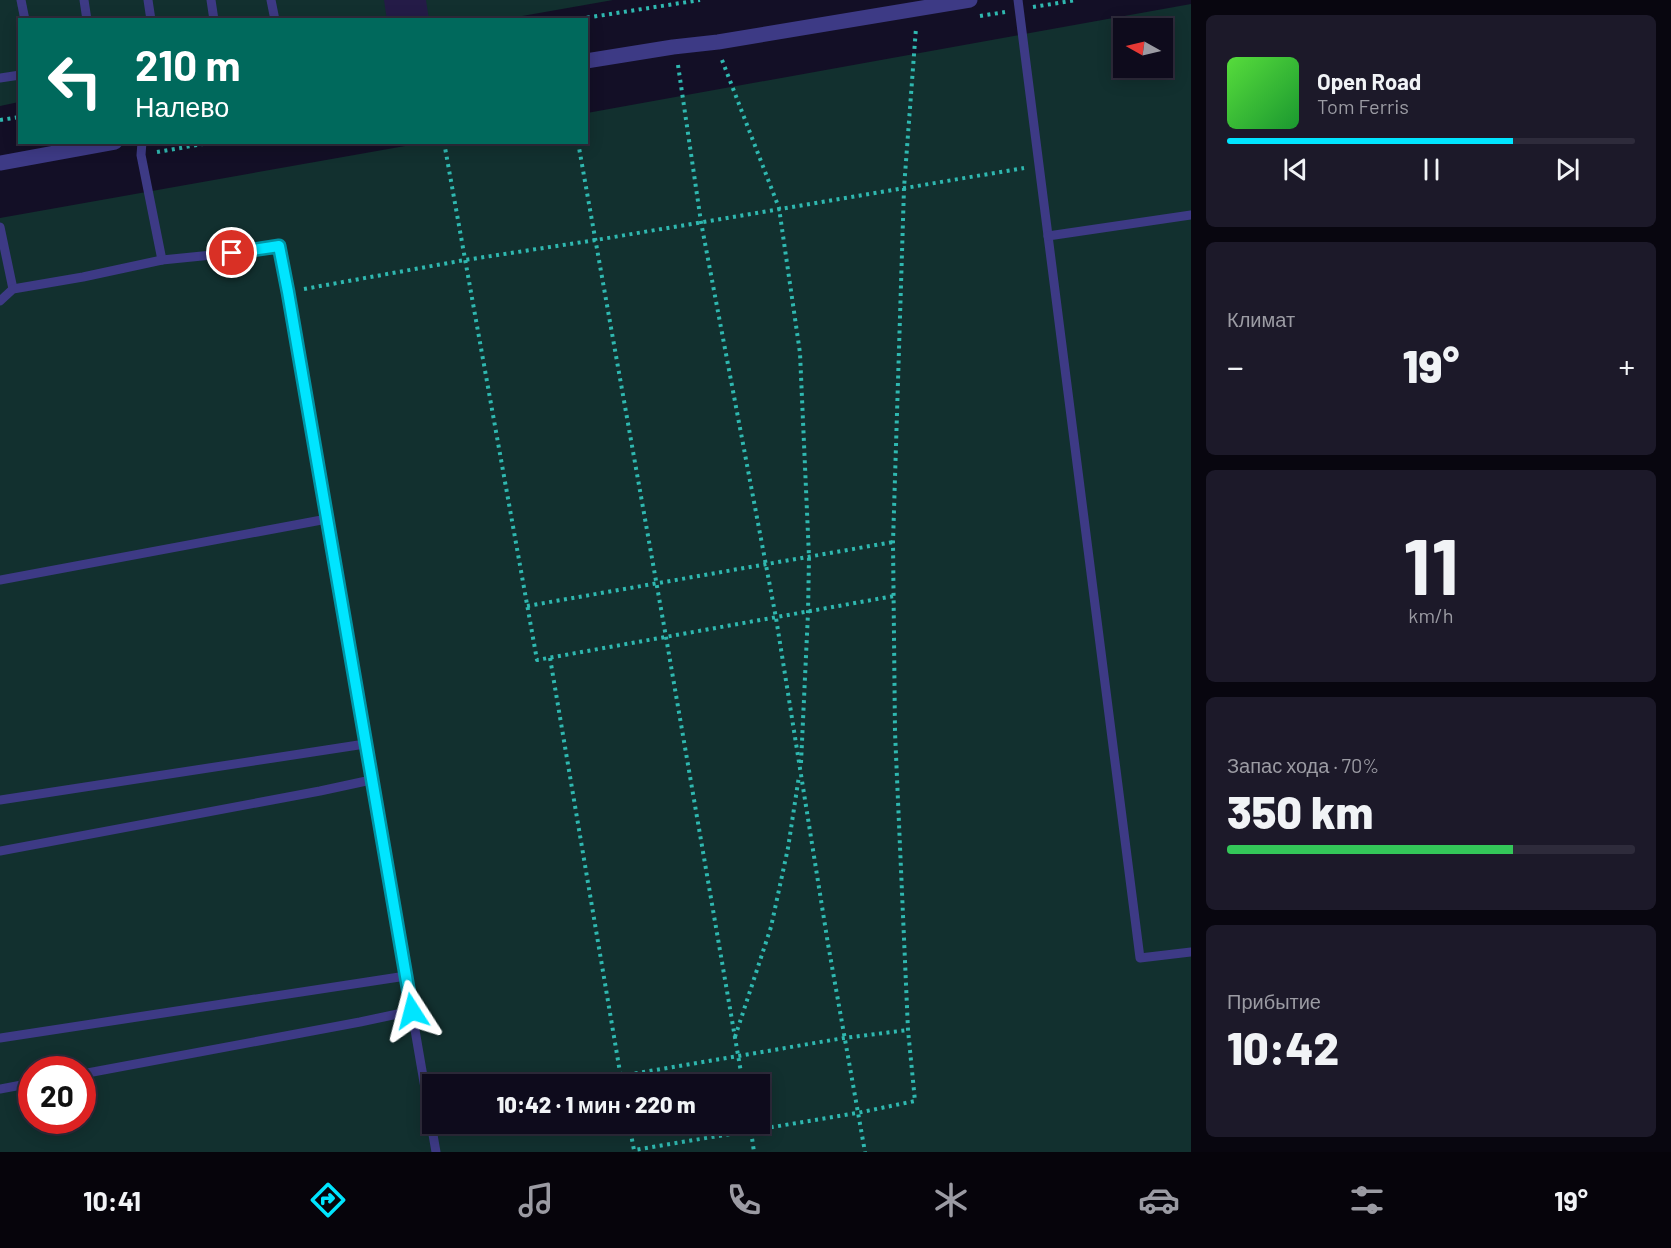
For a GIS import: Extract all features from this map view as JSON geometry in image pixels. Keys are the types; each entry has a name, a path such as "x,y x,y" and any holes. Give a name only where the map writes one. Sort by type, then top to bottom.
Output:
{"street":[{"path":"588,61 718,42 970,0"},
{"path":"0,163 104,144"}],"lane":[{"path":"21,0 25,18"},
{"path":"84,0 87,18"},
{"path":"148,0 151,18"},
{"path":"211,0 214,18"},
{"path":"272,0 275,18"},
{"path":"1018,0 1140,958 1191,952"},
{"path":"0,78 18,75"},
{"path":"142,144 141,154 162,260"},
{"path":"1048,236 1191,215"},
{"path":"0,227 13,289"},
{"path":"0,301 13,289 162,260 279,246 436,1152"},
{"path":"0,580 327,519"},
{"path":"0,800 365,744"},
{"path":"0,851 371,780"},
{"path":"0,1038 406,976"},
{"path":"96,1071 412,1011"},
{"path":"0,1089 18,1086"}],"path":[{"path":"586,18 700,0"},
{"path":"770,1127 915,1101 908,1030 895,732 893,542 904,188 916,28 928,7"},
{"path":"718,42 721,58 779,208 800,353 809,557 800,770 788,848 771,927 735,1037"},
{"path":"673,47 679,68 701,222 776,618 844,1038 865,1152"},
{"path":"0,120 18,117"},
{"path":"444,144 537,660 894,596"},
{"path":"578,144 741,1074"},
{"path":"288,292 465,260 1040,166"},
{"path":"527,606 893,542"},
{"path":"550,658 620,1074"},
{"path":"632,1074 844,1038 908,1030"},
{"path":"631,1134 634,1150 651,1150 731,1134"},
{"path":"752,1134 754,1152"}],"green space":[{"path":"0,0 613,0 511,18 18,18 18,102 0,106"},
{"path":"1191,4 1191,1152 0,1152 0,218 416,144 588,144 588,113 1113,18 1113,78 1173,78 1173,18 1113,18"}],"building":[{"path":"384,0 426,0 429,18 387,18"}],"route":[{"path":"232,253 279,246 412,1011"}]}
